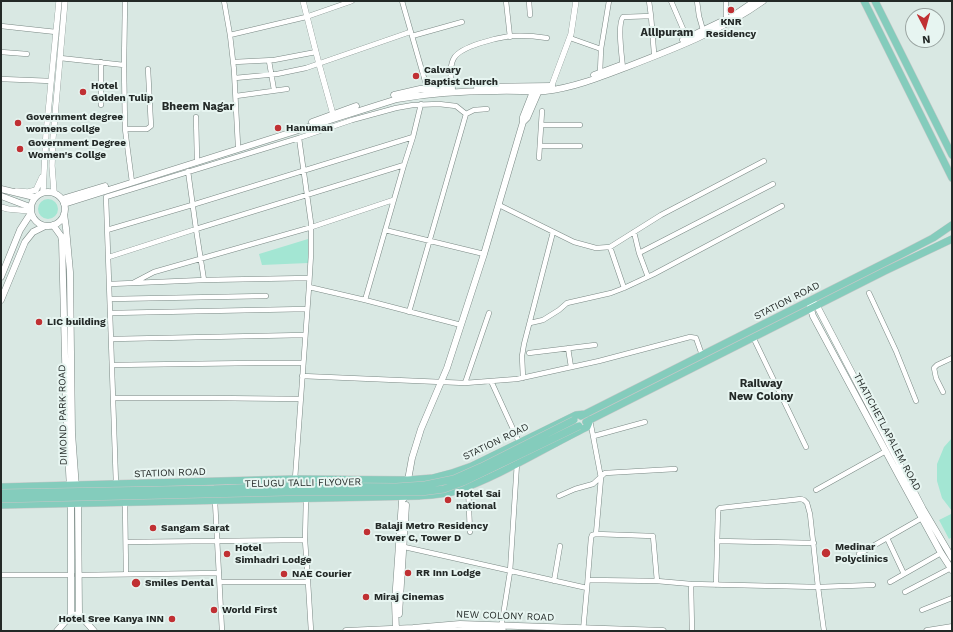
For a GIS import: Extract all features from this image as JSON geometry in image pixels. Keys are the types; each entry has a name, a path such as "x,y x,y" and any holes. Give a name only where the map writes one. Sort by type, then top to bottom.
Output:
{"main road":[{"path":"553,88 675,48 726,21 755,1"},
{"path":"132,180 382,102 412,96 443,93 553,88 582,83 654,53 703,30 744,14 763,1"},
{"path":"864,1 926,123 952,178"},
{"path":"876,1 952,155"},
{"path":"63,201 277,137 388,97 427,88 489,86 537,89"},
{"path":"408,480 412,458 421,429 441,382 461,325 484,254 523,122 528,118 537,89"},
{"path":"1,189 34,197 43,192 54,192 63,201 64,214 62,219 53,225 45,226 33,232 24,242 1,300"},
{"path":"1,196 30,210 36,222 45,226"},
{"path":"1,277 20,230 30,210 34,197"},
{"name":"DIMOND PARK ROAD","path":"64,214 70,272 72,486"},
{"name":"DIMOND PARK ROAD","path":"53,225 61,236 62,241 67,433 75,504 80,575 79,614"},
{"name":"STATION ROAD","path":"1,487 295,479 408,480 433,478 452,474 472,466 576,415 585,414 904,253 933,238 952,225"},
{"name":"STATION ROAD","path":"590,420 754,339 885,271 952,239"},
{"path":"810,301 817,306 916,495 952,558"},
{"name":"THATICHETLAPALEM ROAD","path":"810,301 810,310 951,569"},
{"name":"TELUGU TALLI FLYOVER","path":"1,493 286,486 396,487 425,485 454,479 481,467 585,414"},
{"path":"1,505 405,497 445,493 468,486 517,463 587,427 590,420"},
{"name":"TELUGU TALLI FLYOVER","path":"1,499 286,492 421,492 444,489 463,482 590,420"},
{"path":"398,630 395,602 406,500 405,497"},
{"name":"DIMOND PARK ROAD","path":"71,615 75,504"},
{"path":"57,631 71,615 79,614 94,631"},
{"name":"NEW COLONY ROAD","path":"346,631 398,630 452,624 501,629"},
{"path":"927,631 952,627"},
{"name":"NEW COLONY ROAD","path":"433,631 501,629 663,631"}],"street":[{"path":"43,192 58,1"},
{"path":"54,192 52,166 53,138 65,1"},
{"path":"125,1 125,129 132,180"},
{"path":"224,1 234,62 238,146"},
{"path":"303,1 306,17 334,116"},
{"path":"230,35 306,17 352,1"},
{"path":"402,1 427,88"},
{"path":"506,1 510,36"},
{"path":"529,1 530,15"},
{"path":"553,88 558,68 570,38 576,1"},
{"path":"600,73 601,49 609,1"},
{"path":"649,1 654,53"},
{"path":"671,1 687,38"},
{"path":"697,1 703,30"},
{"path":"726,1 726,21"},
{"path":"623,66 621,18 631,16 651,16"},
{"path":"235,78 300,70 411,34 462,22"},
{"path":"1,26 56,32"},
{"path":"451,88 453,60 458,53 486,42 510,36 547,38"},
{"path":"570,38 601,49"},
{"path":"1,52 27,54"},
{"path":"234,62 269,61 316,52"},
{"path":"60,58 124,65"},
{"path":"269,61 274,90"},
{"path":"101,62 102,105"},
{"path":"125,129 147,129 151,126 148,70"},
{"path":"1,79 51,81"},
{"path":"236,96 287,88"},
{"path":"116,484 111,299 106,200 108,195 299,138 352,120 396,108 421,104 439,104 456,106 466,114"},
{"path":"365,300 393,200 413,138 421,104"},
{"path":"409,312 466,114 474,110 488,109"},
{"path":"539,158 542,111"},
{"path":"196,117 197,159"},
{"path":"542,125 580,125"},
{"path":"295,479 312,227 299,138"},
{"path":"107,230 413,138"},
{"path":"540,146 580,146"},
{"path":"498,205 582,245 596,248 610,248 678,206 764,160"},
{"path":"109,257 404,166"},
{"path":"188,171 204,280"},
{"path":"1,189 36,190 44,173"},
{"path":"639,253 773,184"},
{"path":"133,283 154,272 312,227 393,200"},
{"path":"530,323 543,320 567,303 611,293 648,277 782,206"},
{"path":"1,207 8,209 30,210"},
{"path":"385,230 484,254"},
{"path":"523,378 522,353 553,232"},
{"path":"634,232 639,253 648,277"},
{"path":"610,248 624,288"},
{"path":"110,284 309,278"},
{"path":"308,287 461,325"},
{"path":"869,293 896,351 916,401"},
{"path":"111,299 266,296"},
{"path":"111,313 306,309"},
{"path":"465,383 489,313"},
{"path":"112,339 304,335"},
{"path":"302,376 465,383 523,378 634,352 690,337 696,338 702,355"},
{"path":"754,339 806,447"},
{"path":"529,353 595,345"},
{"path":"568,348 571,367"},
{"path":"944,392 936,378 934,368 952,358"},
{"path":"112,365 303,363"},
{"path":"491,381 519,442"},
{"path":"113,398 300,399"},
{"path":"590,420 601,478 596,534"},
{"path":"594,436 645,422"},
{"path":"816,490 886,451"},
{"path":"501,629 510,572 517,463"},
{"path":"559,496 575,489 594,484 605,473 675,469"},
{"path":"405,497 408,480"},
{"path":"468,486 470,532"},
{"path":"306,498 306,540 311,631"},
{"path":"716,585 717,513 720,508 801,499 804,500 809,507 824,631"},
{"path":"215,501 222,631"},
{"path":"125,502 126,574"},
{"path":"859,554 922,518"},
{"path":"583,630 592,535 653,536 657,581"},
{"path":"887,538 904,574"},
{"path":"126,542 306,540"},
{"path":"717,541 814,543"},
{"path":"554,581 560,546"},
{"path":"401,547 587,588"},
{"path":"890,582 941,553"},
{"path":"905,592 951,569"},
{"path":"80,575 219,573"},
{"path":"1,575 72,575"},
{"path":"588,580 818,587 873,585"},
{"path":"220,582 308,582"},
{"path":"691,584 692,631"},
{"path":"922,610 952,598"}],"green space":[{"path":"44,199 52,199 58,205 58,213 52,219 44,219 38,213 38,205"},
{"path":"308,239 308,263 262,265 259,254"},
{"path":"952,438 952,511 942,498 937,481 937,464 944,447"},
{"path":"951,514 952,537 949,539 939,520"}],"place":[{"name":"KNR Residency","path":"731,10"},
{"name":"Calvary Baptist Church","path":"416,76"},
{"name":"Hotel Golden Tulip","path":"83,92"},
{"name":"Government degree womens collge","path":"18,123"},
{"name":"Hanuman","path":"278,128"},
{"name":"Government Degree Women's Collge","path":"20,149"},
{"name":"LIC building","path":"39,322"},
{"name":"Hotel Sai national","path":"448,500"},
{"name":"Sangam Sarat","path":"153,528"},
{"name":"Balaji Metro Residency Tower C, Tower D","path":"367,532"},
{"name":"Medinar Polyclinics","path":"826,553"},
{"name":"Hotel Simhadri Lodge","path":"227,554"},
{"name":"RR Inn Lodge","path":"408,573"},
{"name":"NAE Courier","path":"284,574"},
{"name":"Smiles Dental","path":"136,583"},
{"name":"Miraj Cinemas","path":"366,597"},
{"name":"World First","path":"214,610"},
{"name":"Hotel Sree Kanya INN","path":"172,619"}],"district":[{"name":"Allipuram","path":"667,33"},
{"name":"Bheem Nagar","path":"198,107"},
{"name":"Railway New Colony","path":"761,390"}]}
